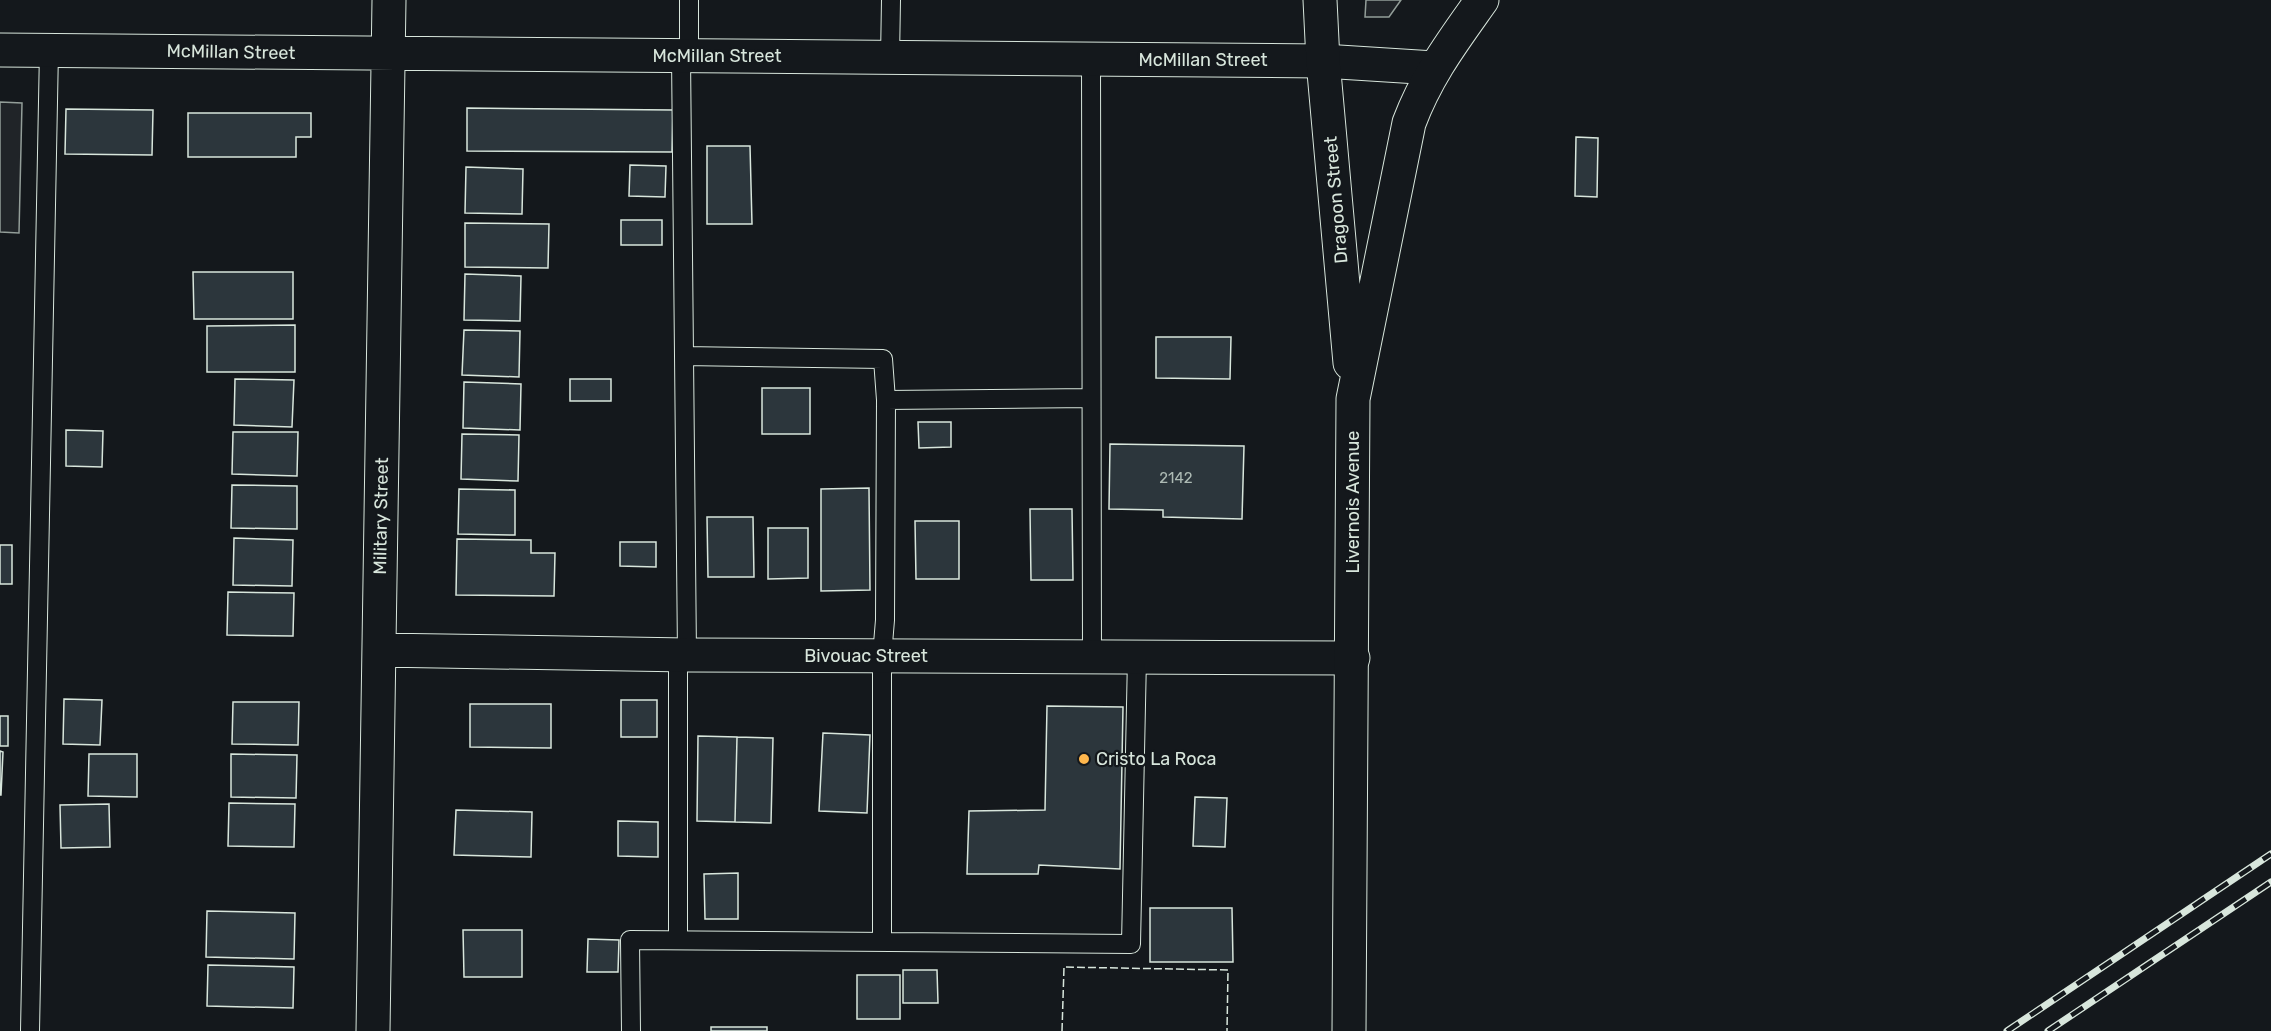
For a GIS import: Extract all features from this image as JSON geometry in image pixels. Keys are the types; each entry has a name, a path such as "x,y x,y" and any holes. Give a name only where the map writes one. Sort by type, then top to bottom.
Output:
{"street":[{"name":"Military Street","path":"373,1031 389,0"},
{"name":"Dragoon Street","path":"1320,0 1323,61 1353,399"},
{"name":"Livernois Avenue","path":"1349,1031 1353,399 1409,123 1420,94 1434,68 1482,0"},
{"name":"McMillan Street","path":"0,50 1323,61 1434,68"},
{"name":"Bivouac Street","path":"379,650 682,655 1353,658"}],"lane":[{"path":"678,940 685,56 689,0"},
{"path":"890,58 891,0"},
{"path":"30,1031 48,50"},
{"path":"1091,59 1092,657"},
{"path":"684,356 883,359 886,400 885,620 882,656 882,942"},
{"path":"886,400 1091,398"},
{"path":"631,1031 630,940 1131,944 1137,657"}],"shaded area":[{"path":"1366,0 1401,0 1389,17 1365,17"},
{"path":"0,102 22,103 19,233 0,232"}],"building":[{"path":"467,108 673,110 672,152 467,151"},
{"path":"66,109 153,110 152,155 65,154"},
{"path":"188,113 311,113 311,137 296,137 296,157 188,157"},
{"path":"1576,137 1598,138 1597,197 1575,196"},
{"path":"707,146 750,146 752,224 707,224"},
{"path":"630,165 666,166 665,197 629,196"},
{"path":"466,167 523,169 522,214 465,213"},
{"path":"621,220 662,220 662,245 621,245"},
{"path":"465,223 549,224 548,268 465,267"},
{"path":"193,272 293,272 293,319 194,319"},
{"path":"465,274 521,276 520,321 464,320"},
{"path":"295,325 295,372 207,372 207,326"},
{"path":"464,330 520,331 519,377 462,375"},
{"path":"1156,337 1231,337 1230,379 1156,378"},
{"path":"235,379 294,380 292,427 234,425"},
{"path":"570,379 611,379 611,401 570,401"},
{"path":"464,382 521,384 520,430 463,428"},
{"path":"762,388 810,388 810,434 762,434"},
{"path":"918,422 951,422 951,447 919,448"},
{"path":"66,430 103,431 102,467 66,466"},
{"path":"233,432 298,432 297,476 232,474"},
{"path":"462,434 519,435 518,481 461,479"},
{"path":"1110,444 1244,446 1242,519 1163,517 1163,510 1109,509"},
{"path":"232,485 297,486 297,529 231,528"},
{"path":"869,488 870,590 821,591 821,489"},
{"path":"459,489 515,490 515,535 458,534"},
{"path":"1030,509 1072,509 1073,580 1031,580"},
{"path":"707,517 753,517 754,577 708,577"},
{"path":"915,521 959,521 959,579 916,579"},
{"path":"768,528 808,528 808,578 768,579"},
{"path":"234,538 293,540 292,586 233,585"},
{"path":"457,539 531,540 531,553 555,553 554,596 456,595"},
{"path":"620,542 656,542 656,567 620,566"},
{"path":"0,545 12,545 12,584 0,584"},
{"path":"228,592 294,593 293,636 227,635"},
{"path":"64,699 102,700 100,745 63,744"},
{"path":"621,700 657,700 657,737 621,737"},
{"path":"233,702 299,702 298,745 232,744"},
{"path":"470,704 551,704 551,748 470,747"},
{"name":"Cristo La Roca","path":"1047,706 1123,707 1120,869 1039,865 1038,874 967,874 969,811 1045,810"},
{"path":"0,716 8,716 8,746 0,746"},
{"path":"823,733 870,735 867,813 819,811"},
{"path":"698,736 737,737 735,822 697,821"},
{"path":"737,737 773,738 771,823 735,822"},
{"path":"0,751 3,752 1,795 0,795"},
{"path":"89,754 137,754 137,797 88,796"},
{"path":"231,754 297,755 296,798 231,797"},
{"path":"1195,797 1227,798 1225,847 1193,846"},
{"path":"229,803 295,804 294,847 228,846"},
{"path":"109,804 110,847 61,848 60,805"},
{"path":"456,810 532,812 531,857 454,855"},
{"path":"618,821 658,822 658,857 618,856"},
{"path":"738,873 738,919 705,919 704,874"},
{"path":"1150,908 1232,908 1233,962 1150,962"},
{"path":"207,911 295,913 294,959 206,957"},
{"path":"463,930 522,930 522,977 464,977"},
{"path":"588,939 619,940 618,972 587,972"},
{"path":"208,965 294,967 293,1008 207,1006"},
{"path":"903,970 937,970 938,1003 903,1003"},
{"path":"857,975 900,975 900,1019 857,1019"},
{"path":"711,1027 767,1027 767,1031 711,1031"}],"railway":[{"path":"2007,1031 2271,854"},
{"path":"2048,1031 2271,882"}],"fence":[{"path":"1062,1031 1064,967 1228,970 1227,1031"}],"place":[{"name":"Cristo La Roca","path":"1084,759"}]}
